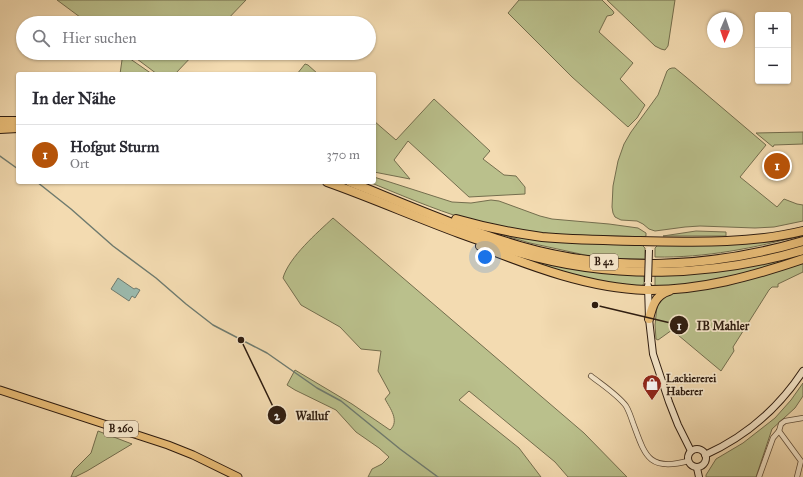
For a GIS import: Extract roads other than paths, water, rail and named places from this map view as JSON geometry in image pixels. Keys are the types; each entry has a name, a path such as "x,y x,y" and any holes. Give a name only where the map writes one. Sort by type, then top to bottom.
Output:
{"highway":[{"path":"0,121 16,121"},
{"path":"0,129 16,128"},
{"name":"B 42","path":"333,184 439,226 492,245 550,261 580,266 639,272 700,270 759,261 803,250"},
{"name":"B 42","path":"355,184 493,237 521,246 549,253 607,262 658,264 724,259 753,254 803,241"},
{"path":"411,206 496,229 563,238 710,242 784,236 803,231"},
{"path":"439,226 475,244 554,273 580,281 628,289 648,286 672,289 708,285 734,280 803,259"},
{"path":"649,319 652,306 657,297 672,289"}],"main road":[{"path":"649,241 649,319 653,354 678,425 691,451"},
{"path":"705,455 731,442 755,425 777,405 803,371"},
{"name":"B 260","path":"0,390 168,445 193,455 238,477"},
{"path":"699,450 705,455 705,462 702,466 697,468 692,466 688,461 688,456 691,451 699,450"},
{"path":"697,468 699,477"}],"street":[{"path":"591,376 624,404 643,448 651,460 667,465 688,461"},
{"path":"759,477 773,438 779,431 781,424 785,421 803,418"},
{"path":"779,431 801,461 797,477"}],"waterway":[{"path":"0,156 16,168"},
{"path":"40,184 113,246 156,278 213,325 267,353 317,388 341,401 400,449 438,477"}],"place":[{"name":"Hofgut Sturm","path":"777,166"},
{"name":"IB Mahler","path":"595,305"},
{"name":"Walluf","path":"241,340"},
{"name":"Lackiererei Haberer","path":"652,401"}]}
